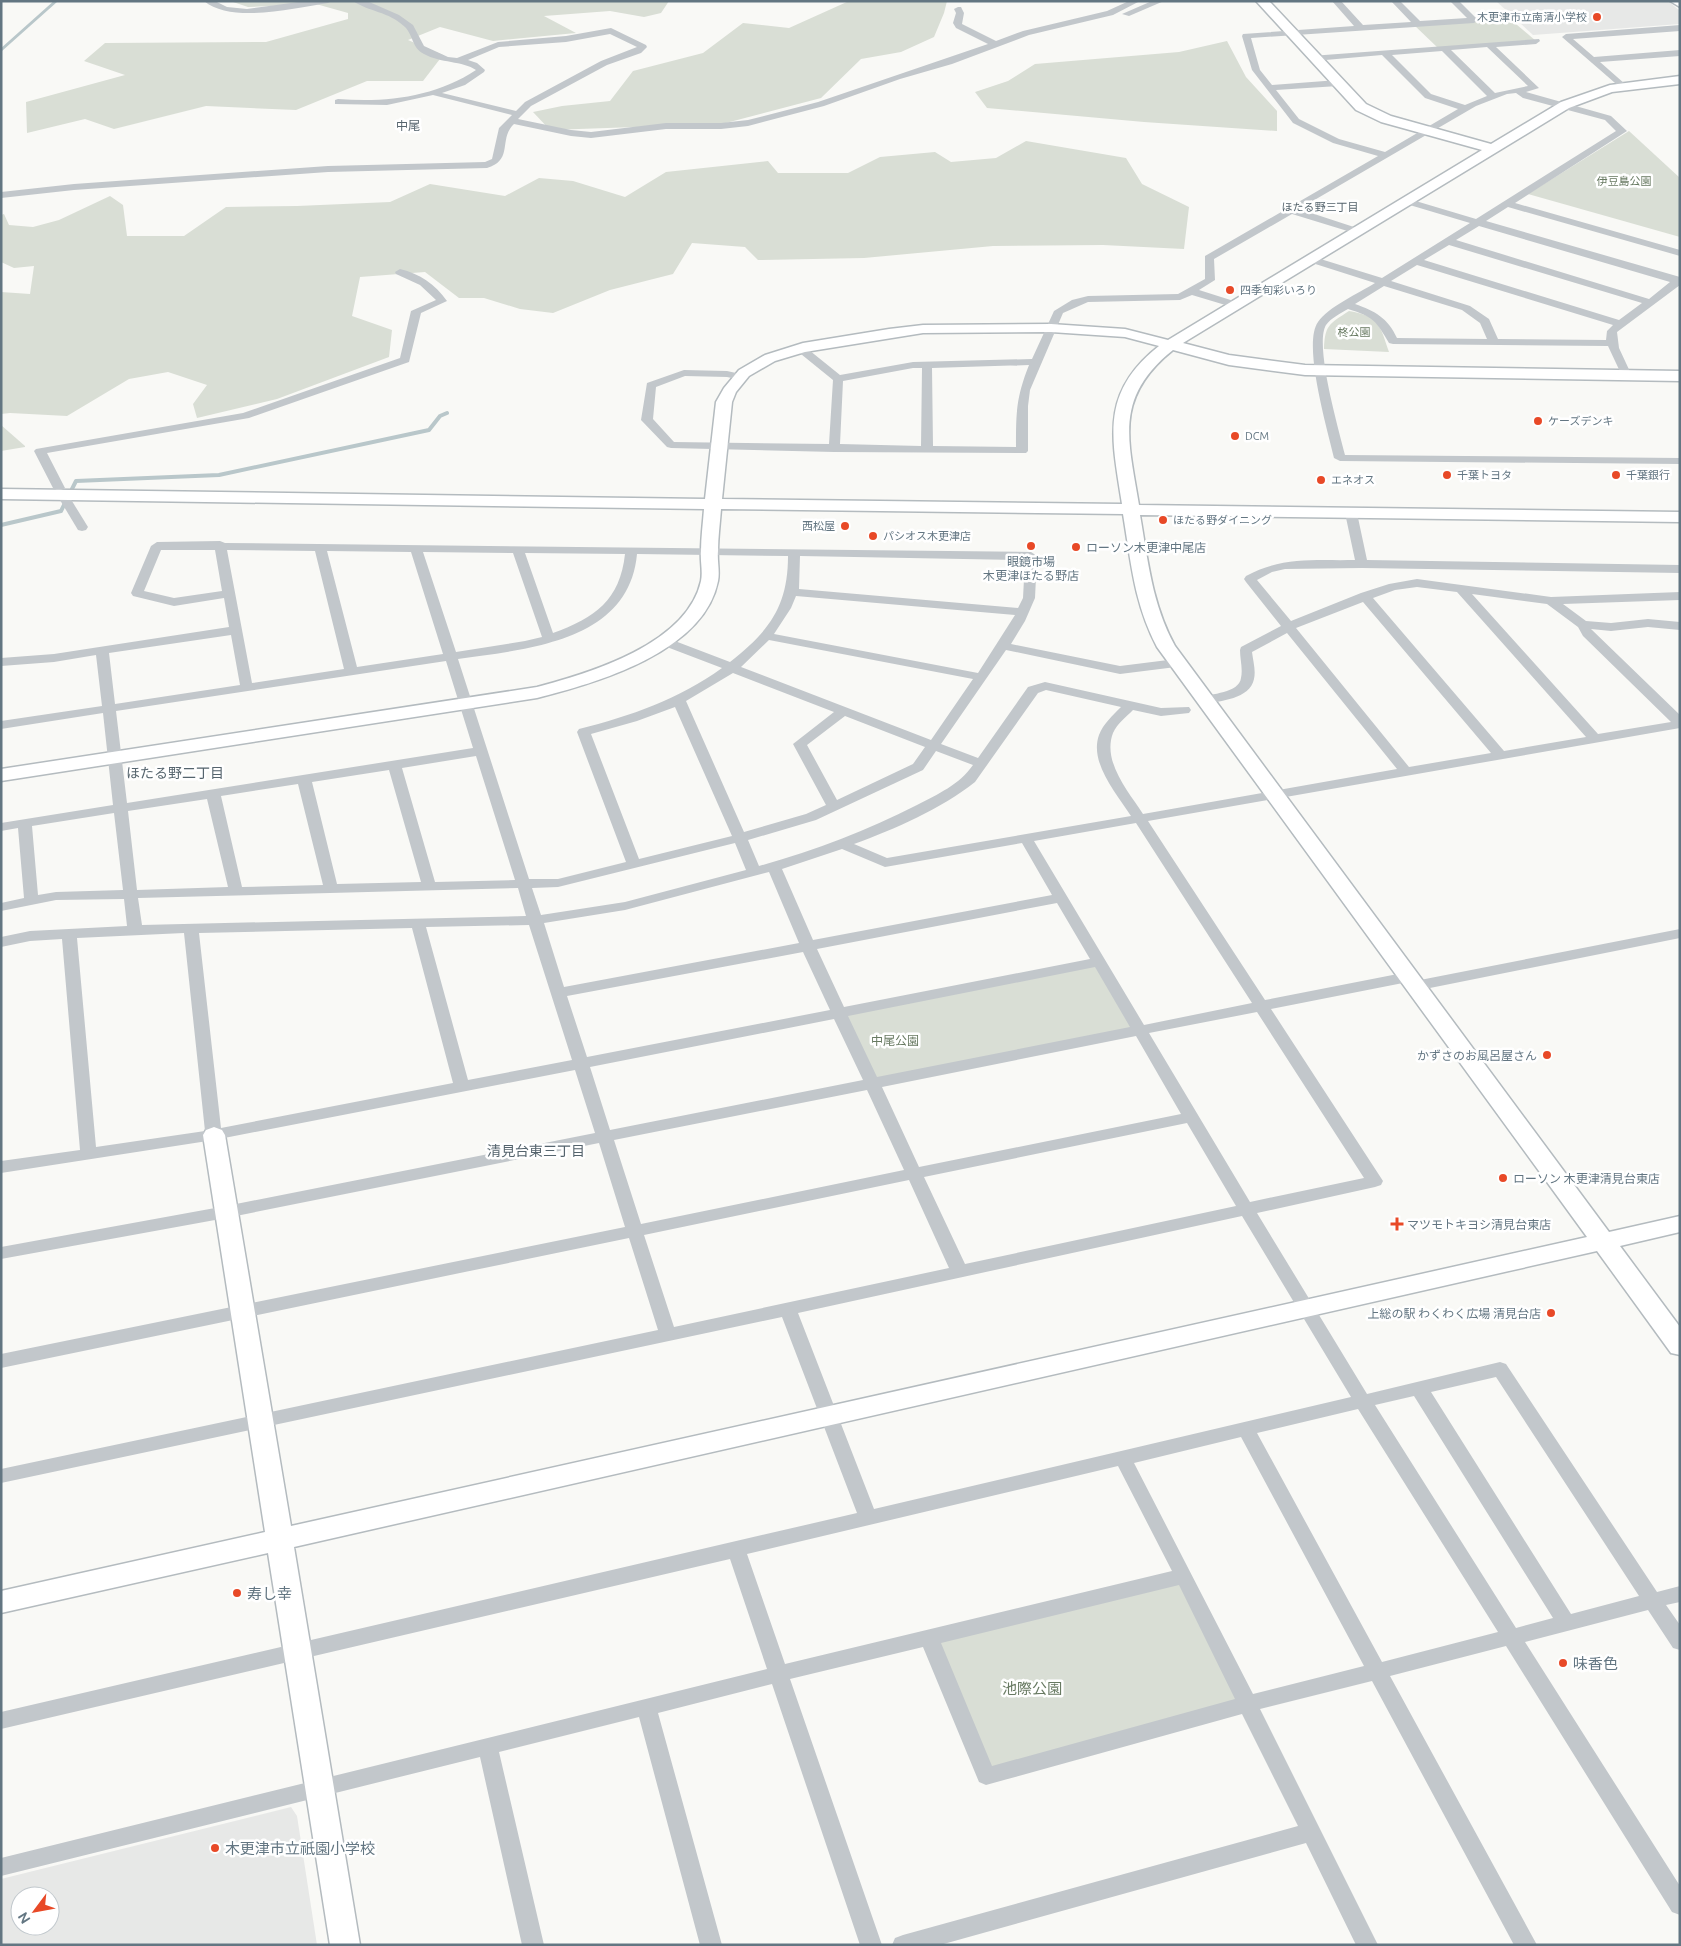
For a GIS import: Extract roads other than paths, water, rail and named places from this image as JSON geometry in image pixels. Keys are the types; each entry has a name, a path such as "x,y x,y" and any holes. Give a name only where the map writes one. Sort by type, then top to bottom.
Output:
{"street":[{"path":"208,1 226,9 247,11 328,1"},
{"path":"338,102 368,104 410,101 462,83 481,70 478,66 460,60 448,60 424,51 416,43 414,33 392,14 376,5 357,1"},
{"path":"435,92 571,134 592,135 666,126 720,126 748,123 821,104 1046,28 1095,18 1136,1"},
{"path":"1118,17 1160,1"},
{"path":"1262,1 1361,107 1374,114 1493,149"},
{"path":"1336,1 1361,28"},
{"path":"1395,1 1418,24"},
{"path":"1386,155 1336,141 1309,128 1287,111 1256,70 1246,36 1474,20 1454,1"},
{"path":"1676,1 1680,4"},
{"path":"958,9 960,13 957,23 959,26 996,45"},
{"path":"1622,86 1566,36 1680,28"},
{"path":"1,195 74,186 206,180 328,169 487,165 498,158 504,128 528,104 604,63 638,51 643,47 611,32 601,32 566,40 498,45 460,60"},
{"path":"1314,58 1536,41"},
{"path":"742,377 728,374 684,373 651,385 647,420 671,444 834,449 1022,451 1022,406 1025,390 1059,311 1076,302 1088,299 1180,297 1210,280 1209,258 1465,108 1492,96 1535,88 1489,44"},
{"path":"1444,48 1492,96"},
{"path":"1384,52 1428,96 1465,108"},
{"path":"1592,60 1680,53"},
{"path":"1680,80 1622,86 1594,93 1563,106 1170,345 1157,354 1141,371 1126,395 1121,413 1120,441 1144,596 1158,634 1176,663 1680,1346"},
{"path":"1270,88 1338,83"},
{"path":"1517,90 1526,96 1608,118 1622,131 1327,318 1317,336 1324,392 1340,458 1680,461"},
{"path":"1406,201 1679,280"},
{"path":"1508,204 1680,253"},
{"path":"1291,210 1357,230"},
{"path":"1448,241 1649,302"},
{"path":"1310,259 1466,308 1485,321 1494,342"},
{"path":"1416,262 1620,324"},
{"path":"82,527 40,451 245,416 406,360 412,323 416,311 442,301 435,290 423,280 400,272"},
{"path":"1627,376 1612,343 1610,336 1612,331 1679,280"},
{"path":"1191,291 1236,305"},
{"path":"1347,305 1369,312 1383,321 1388,327 1393,341 1612,343"},
{"path":"1,774 537,692 572,684 604,673 635,658 663,641 684,624 697,608 709,584 711,567 709,552 718,446 724,402 730,391 753,367 770,358 800,348 923,329 1051,328 1126,333 1250,364 1321,371 1680,376"},
{"path":"800,348 838,379 927,364 1036,362"},
{"path":"927,364 927,450"},
{"path":"834,449 838,379"},
{"path":"1,488 61,492"},
{"path":"1,494 61,492 1131,505 1680,508"},
{"path":"1131,505 1350,513 1680,517"},
{"path":"1350,513 1362,564"},
{"path":"1,907 56,896 558,883 739,838 811,816 918,767 1003,646 1023,612 1029,598 1031,556 157,546 137,593 174,602 230,593"},
{"path":"220,546 247,689"},
{"path":"320,547 352,673"},
{"path":"416,548 668,1335"},
{"path":"518,550 549,639"},
{"path":"1,725 506,650 549,639 587,622 614,601 623,589 627,578 631,550"},
{"path":"634,864 584,732 630,719 679,700 731,667 766,636 779,619 792,592 794,552"},
{"path":"1406,772 1250,579 1268,569 1285,565 1362,564 1680,569"},
{"path":"1204,700 1232,693 1243,688 1248,680 1246,650 1288,627 1365,596 1393,587 1416,583 1551,601 1680,596"},
{"path":"1460,588 1595,739"},
{"path":"792,592 1023,612"},
{"path":"1365,596 1500,756"},
{"path":"1551,601 1583,625 1588,633 1680,724"},
{"path":"1583,625 1611,627 1648,623 1680,626"},
{"path":"1,662 54,658 237,630"},
{"path":"766,636 981,677"},
{"path":"663,641 982,764"},
{"path":"1003,646 1120,670 1176,663"},
{"path":"102,651 135,930"},
{"path":"1,942 30,936 135,930 536,920 625,906 774,867 843,844 880,829 956,790 970,779 1033,690 1039,687 1045,686 1161,712 1184,710"},
{"path":"679,700 755,872"},
{"path":"1,1476 668,1335 1375,1181 1110,773 1104,748 1106,735 1109,728 1131,704"},
{"path":"833,806 800,744 843,711"},
{"path":"843,844 885,864 1680,724"},
{"path":"1,827 482,751"},
{"path":"394,765 429,886"},
{"path":"304,779 331,889"},
{"path":"213,794 236,892"},
{"path":"25,823 31,901"},
{"path":"1026,839 1191,1118 1362,1400 1680,1905"},
{"path":"774,867 808,946 960,1272"},
{"path":"560,993 1061,898"},
{"path":"418,923 462,1086"},
{"path":"191,928 214,1134 345,1945"},
{"path":"69,933 88,1154"},
{"path":"1,1253 226,1212 1262,1006 1412,982 1680,933"},
{"path":"1,1167 214,1134 1099,962"},
{"path":"1,1361 1191,1118"},
{"path":"1,1602 1602,1240 1680,1224"},
{"path":"788,1309 868,1518"},
{"path":"1,1721 298,1653 1362,1400 1500,1369 1680,1642"},
{"path":"1418,1387 1566,1623"},
{"path":"1245,1428 1526,1945"},
{"path":"1122,1457 1184,1576 1367,1945"},
{"path":"736,1549 871,1945"},
{"path":"1,1867 779,1674 1184,1576"},
{"path":"929,1638 986,1776 1248,1704 1680,1594"},
{"path":"646,1707 711,1945"},
{"path":"488,1747 533,1945"},
{"path":"903,1945 1311,1832"}],"waterway":[{"path":"1,50 56,1"},
{"path":"1,525 61,511 76,481 219,475 429,430 440,416 447,413"}],"place":[{"name":"木更津市立南清小学校","path":"1597,17"},
{"name":"四季旬彩いろり","path":"1230,290"},
{"name":"ケーズデンキ","path":"1538,421"},
{"name":"DCM","path":"1235,436"},
{"name":"千葉トヨタ","path":"1447,475"},
{"name":"千葉銀行","path":"1616,475"},
{"name":"エネオス","path":"1321,480"},
{"name":"ほたる野ダイニング","path":"1163,520"},
{"name":"西松屋","path":"845,526"},
{"name":"パシオス木更津店","path":"873,536"},
{"name":"眼鏡市場 木更津ほたる野店","path":"1031,546"},
{"name":"ローソン木更津中尾店","path":"1076,547"},
{"name":"かずさのお風呂屋さん","path":"1547,1055"},
{"name":"ローソン 木更津清見台東店","path":"1503,1178"},
{"name":"マツモトキヨシ清見台東店","path":"1397,1224"},
{"name":"上総の駅 わくわく広場 清見台店","path":"1551,1313"},
{"name":"寿し幸","path":"237,1593"},
{"name":"味香色","path":"1563,1663"},
{"name":"木更津市立祇園小学校","path":"215,1848"}],"district":[{"name":"中尾","path":"408,125"},
{"name":"ほたる野三丁目","path":"1320,207"},
{"name":"ほたる野二丁目","path":"175,773"},
{"name":"清見台東三丁目","path":"536,1151"}],"park label":[{"name":"伊豆島公園","path":"1624,181"},
{"name":"柊公園","path":"1354,332"},
{"name":"中尾公園","path":"895,1040"},
{"name":"池際公園","path":"1032,1688"}]}
